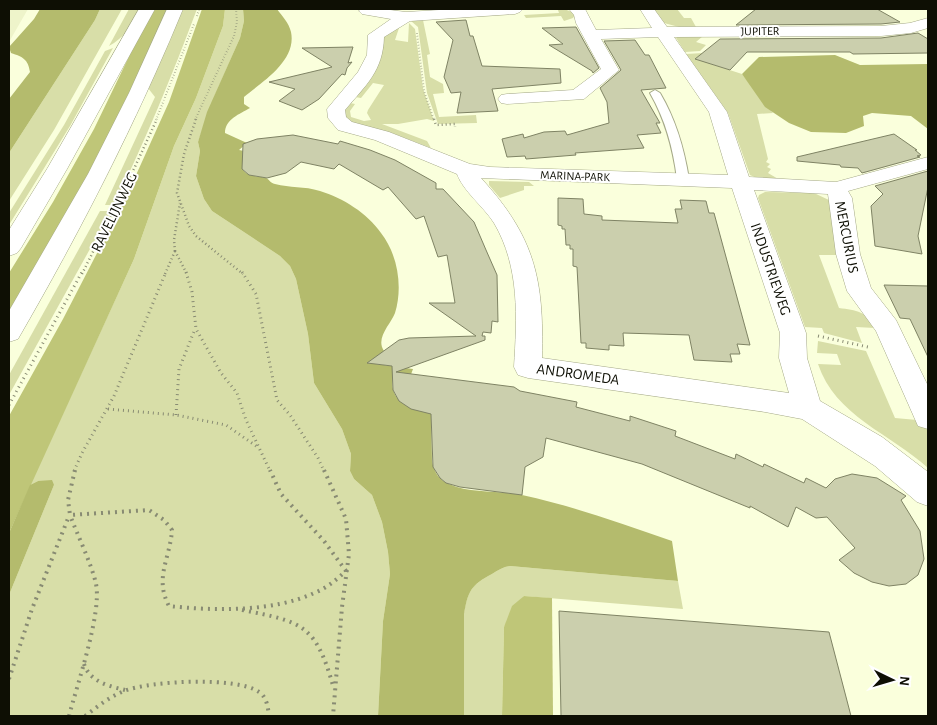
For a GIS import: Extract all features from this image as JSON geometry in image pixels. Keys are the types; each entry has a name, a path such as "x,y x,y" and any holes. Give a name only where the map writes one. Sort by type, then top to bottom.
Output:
{"street":[{"path":"9,248 57,170 148,9"},
{"name":"RAVELIJNWEG","path":"9,332 72,224 111,152 142,88 175,9"},
{"path":"376,36 411,22 515,9"},
{"path":"507,99 578,95 610,70 581,13 576,9"},
{"name":"INDUSTRIEWEG","path":"647,9 718,112 793,333 793,358 808,408"},
{"path":"365,10 411,22"},
{"path":"365,10 376,36 375,55 366,74 336,109 337,118 345,126 382,136 466,170"},
{"name":"JUPITER","path":"591,35 662,32 882,31 911,28 928,23"},
{"name":"MERCURIUS","path":"741,183 836,188 928,163"},
{"name":"MARINA-PARK","path":"466,170 490,173 683,179 741,183"},
{"name":"ANDROMEDA","path":"466,170 469,178 501,214 517,242 525,271 529,297 528,367 765,400 808,408"},
{"name":"MERCURIUS","path":"836,188 840,198 851,269 859,290 882,319 928,417"},
{"path":"808,408 861,440 916,479 928,492"}],"lane":[{"path":"656,93 669,115 676,134 683,179"}],"path":[{"name":"RAVELIJNWEG","path":"9,405 74,292 115,211 171,86 199,9"},
{"path":"236,9 237,22 234,36 194,123 184,154 177,193 188,226 196,236 241,270 256,294 277,400 290,415 318,458 346,519 349,554 333,716"},
{"path":"411,22 424,91 436,125 455,124 455,127"},
{"path":"69,716 84,662 97,597 96,583 68,509 72,474 87,443 108,408 174,251 180,203"},
{"path":"174,251 187,274 192,292 196,329 221,373 237,393 259,448 281,494 324,541 346,570"},
{"path":"176,415 179,369 196,329"},
{"path":"793,333 826,337 863,346 896,348"},
{"path":"108,408 176,415 226,426 259,448"},
{"path":"70,515 149,510 164,520 172,530 172,543 164,570 162,591 169,606 193,610 239,609 307,596 328,586 346,570"},
{"path":"9,679 32,609 70,515"},
{"path":"239,609 298,624 314,640 325,662 335,695"},
{"path":"84,662 87,673 125,690"},
{"path":"85,716 100,704 125,690 157,684 220,683 250,687 260,692 268,703 269,716"}],"shaded area":[{"path":"9,9 28,9 9,42"},
{"path":"40,9 100,9 95,20 9,153 9,99 30,72 26,61 22,57 11,53 9,47 34,19"},
{"path":"100,9 122,9 54,130 9,201 9,153 95,20"},
{"path":"129,9 143,9 124,34 109,46"},
{"path":"152,9 171,9 162,31 48,259 9,321 9,273 53,202 94,129"},
{"path":"180,9 197,9 158,108 114,205 105,205 155,97 148,88"},
{"path":"202,9 225,9 223,26 196,98 174,146 134,259 9,533 9,416 63,319 127,195 169,102"},
{"path":"225,9 243,9 244,21 240,38 215,95 198,142 200,151 196,176 204,199 212,211 280,256 290,266 296,279 308,334 314,383 342,429 351,454 350,471 354,479 372,495 382,522 390,574 383,621 378,716 9,716 9,595 54,485 38,481 30,485 134,259 174,146 196,98 223,26"},
{"path":"243,9 277,9 290,29 291,43 284,61 244,97 244,104 250,108 230,121 225,133 247,143 239,150 258,154 243,161 242,169 247,174 266,178 275,184 314,189 329,194 362,213 387,242 395,261 399,293 395,313 382,336 381,341 384,351 377,364 413,369 410,377 394,373 393,390 396,397 407,406 431,412 432,461 437,475 445,482 458,487 541,499 672,541 678,581 510,566 501,569 475,585 469,594 464,614 464,716 378,716 383,621 390,574 382,522 372,495 354,479 350,471 351,454 342,429 314,383 308,334 296,279 290,266 280,256 212,211 204,199 196,176 200,151 198,142 207,112 240,38 244,21"},
{"path":"564,9 575,15 573,18 564,21 561,16 526,18 524,15 559,13 558,10"},
{"path":"654,9 677,9 684,18 691,18 696,27 679,27 664,23"},
{"path":"423,20 430,54 427,55 430,77 443,84 444,93 433,94 439,117 476,115 477,123 438,124 427,93 418,27 411,21"},
{"path":"409,23 415,29 423,89 434,121 427,119 398,124 382,124 427,141 431,148 392,133 355,124 344,117 344,110 350,103 355,104 350,111 351,117 364,121 371,120 367,113 368,110 384,85 373,83 361,98 355,97 384,37 400,25 395,40 408,42"},
{"path":"682,34 703,36 696,42 706,45 700,51 685,52 676,38"},
{"path":"113,48 70,126 9,225 9,213 64,125 105,51"},
{"path":"703,53 701,55 711,64 742,74 773,113 757,114 768,159 766,162 770,164 767,167 771,169 768,173 780,180 761,180 750,175 728,113 686,54"},
{"path":"835,55 860,65 928,64 928,129 911,116 872,113 863,116 864,126 846,133 811,132 789,123 765,107 742,74 759,57"},
{"path":"489,181 529,182 534,186 524,186 524,190 500,198 489,185"},
{"path":"765,192 814,193 831,201 836,255 819,255 839,308 865,315 875,328 856,327 862,343 824,333 822,328 805,327 758,198 759,195"},
{"path":"100,211 111,211 9,395 9,375"},
{"path":"818,341 866,351 895,418 917,420 928,429 928,468 865,423 837,397 826,382 818,364 841,365 837,354 817,353"},
{"path":"52,480 54,485 9,595 9,533 30,485 38,481"},
{"path":"510,566 678,581 683,609 524,596 504,627 502,716 464,716 464,613 467,599 475,585 501,569"},
{"path":"524,596 552,598 553,716 502,716 504,627 512,606"}],"building":[{"path":"756,9 877,9 900,22 881,24 736,25"},
{"path":"466,20 482,66 560,69 561,83 492,89 498,111 457,113 461,92 451,93 444,77 453,40 436,22"},
{"path":"576,27 599,68 593,73 549,45 563,44 542,28"},
{"path":"918,33 928,39 928,53 747,52 730,70 695,59 720,39 881,38"},
{"path":"635,40 645,55 649,55 666,88 641,90 660,123 656,123 661,133 637,135 644,148 526,159 525,156 507,157 502,139 523,134 524,138 544,132 565,131 567,135 609,123 607,102 600,88 621,70 604,41"},
{"path":"353,47 348,63 352,62 347,68 345,75 342,74 319,99 302,110 279,101 295,89 269,82 332,67 302,48"},
{"path":"894,134 917,150 915,150 921,155 917,156 920,157 862,173 858,168 797,161 797,157"},
{"path":"293,135 338,144 340,141 395,160 436,183 436,189 443,189 474,222 497,275 498,322 492,321 491,333 483,332 482,336 485,336 485,340 396,372 514,387 520,391 577,402 576,407 630,421 630,416 676,431 675,436 735,459 736,454 763,467 764,464 804,483 806,478 826,488 835,479 852,474 877,478 906,496 901,500 920,531 924,559 918,575 906,584 889,586 872,582 854,573 839,560 855,548 827,517 816,518 796,507 788,527 750,506 750,508 642,464 546,438 543,457 525,467 522,495 460,487 446,483 440,478 433,467 431,414 411,409 399,401 393,390 392,366 367,363 399,340 476,336 429,303 455,303 447,255 438,257 424,216 416,219 388,187 383,190 339,164 334,169 301,162 286,173 267,178 249,175 242,169 243,144 257,139"},
{"path":"928,171 928,187 918,236 922,254 875,246 871,206 883,194 875,186"},
{"path":"558,198 583,199 584,214 602,216 602,220 678,223 675,209 682,209 680,200 706,201 709,213 714,213 750,345 737,344 740,354 730,354 732,362 694,360 689,335 623,333 624,346 609,345 609,350 586,348 586,343 581,343 577,267 573,266 573,249 570,249 570,245 566,245 565,229 558,225"},
{"path":"884,285 928,286 928,357 910,319 900,318"},
{"path":"559,611 829,632 851,716 561,716"}]}
